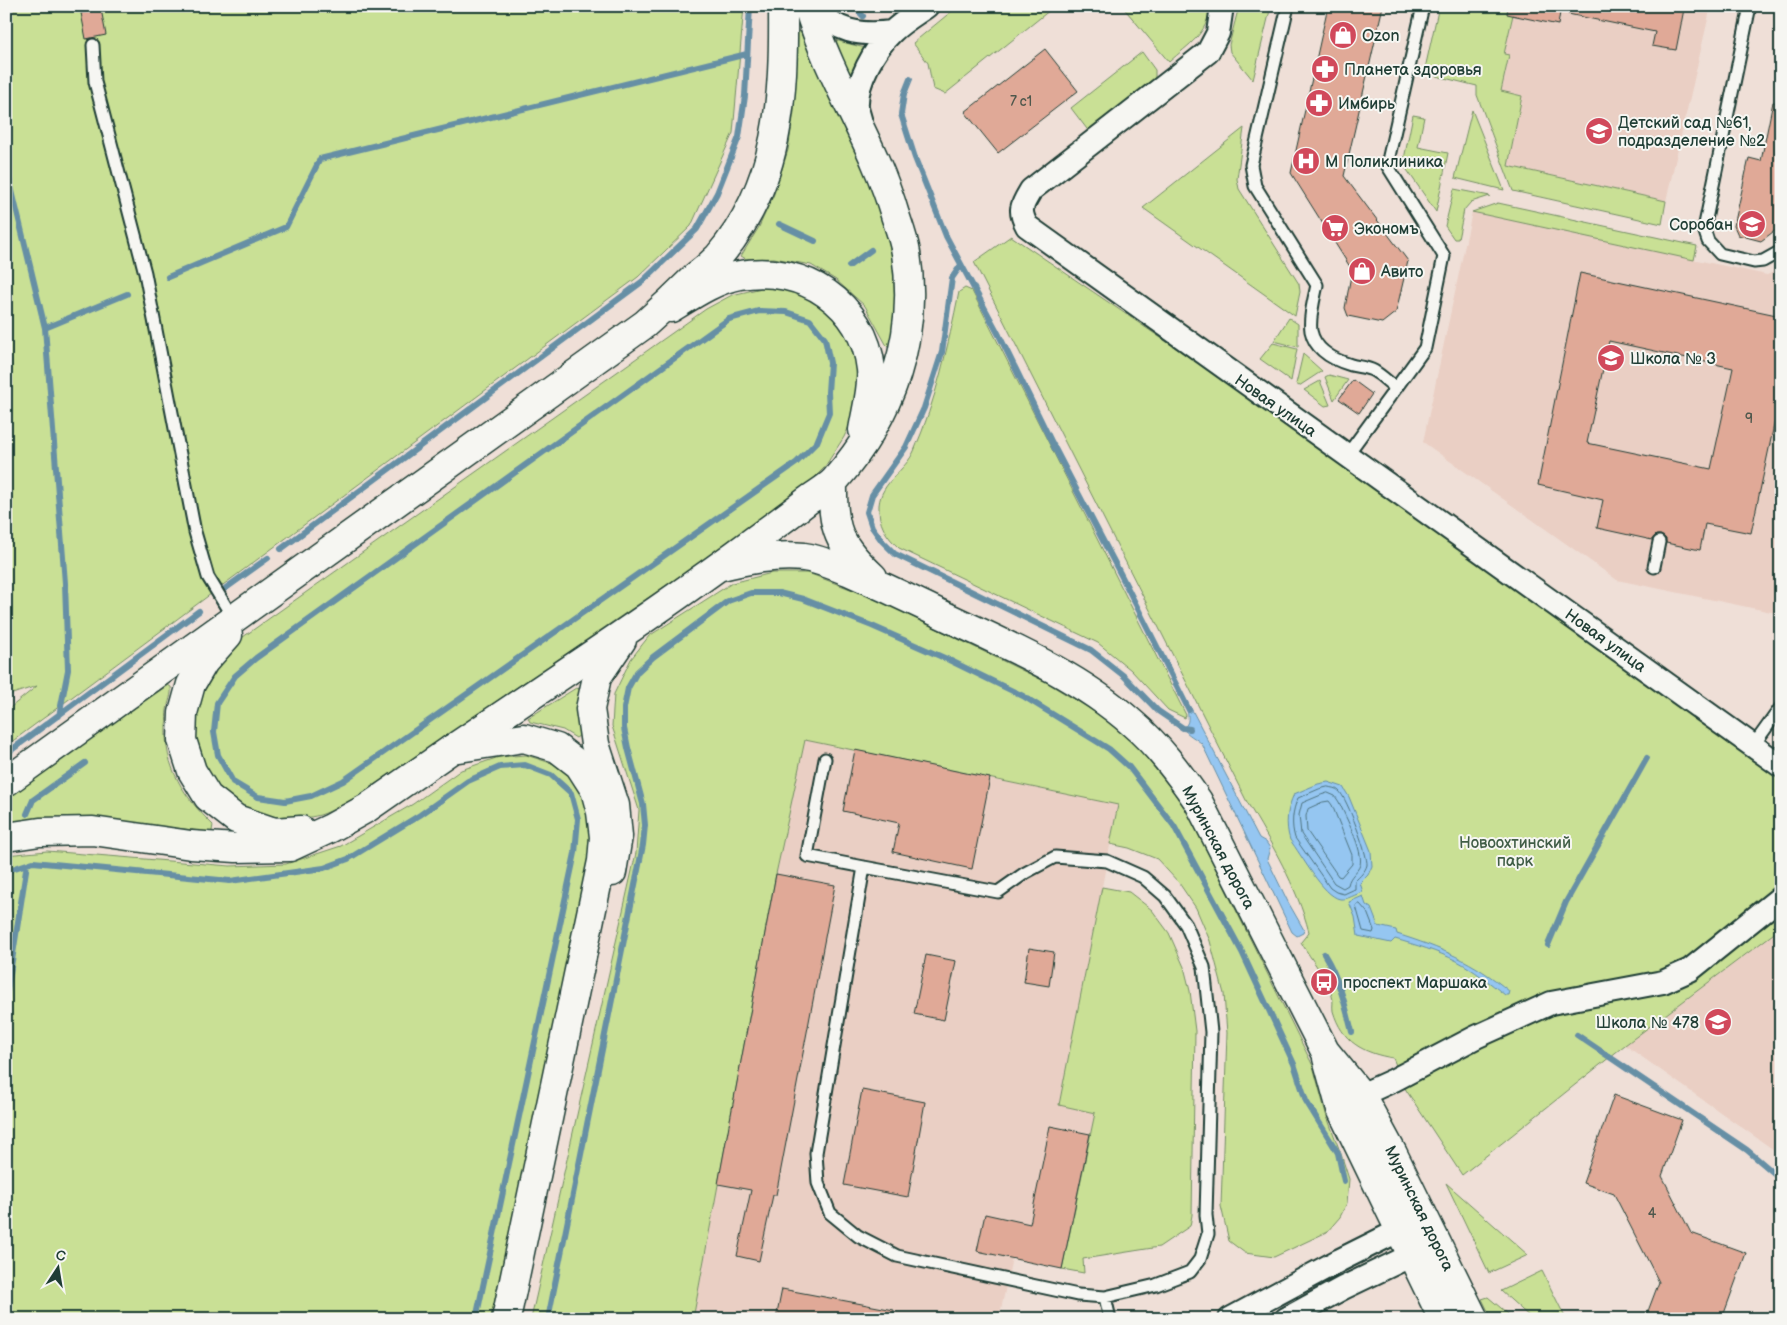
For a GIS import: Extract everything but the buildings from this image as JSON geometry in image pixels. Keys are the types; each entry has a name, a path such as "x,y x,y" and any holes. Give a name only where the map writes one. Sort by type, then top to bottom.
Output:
{"main road":[{"path":"646,324 718,257 745,220 761,187 772,149 780,110 783,6"},
{"path":"6,837 40,832 93,831 191,845 236,848 290,846 331,828 367,808 630,629 833,482 860,446 885,406 897,375 909,308 910,282 906,249 877,163 838,85 816,33 808,6"},
{"path":"6,782 646,324 701,289 738,275 769,273 803,280 828,294 849,313 865,340 871,371 860,446"},
{"name":"Муринская дорога","path":"833,482 832,506 836,528 846,549 881,585"},
{"name":"Муринская дорога","path":"718,567 747,560 779,556 806,557 831,564 881,585 1070,678 1103,700 1131,722 1153,743 1178,772 1198,801 1326,1051 1361,1095 1394,1154 1474,1319"},
{"path":"261,599 204,662 191,684 183,714 182,740 192,771 208,797 236,819 274,832 331,828"},
{"path":"519,1319 614,864 618,836 615,804 595,744 590,708 597,677 630,629"},
{"path":"452,749 524,738 557,748 579,765 595,790 601,812 604,837 602,862 506,1319"},
{"name":"Муринская дорога","path":"1326,1051 1340,1109 1443,1319"}],"street":[{"path":"812,6 835,26 850,31 862,34 892,32"},
{"path":"863,132 857,107 858,94 864,75 874,55 892,32 927,6"},
{"name":"Новая улица","path":"1222,6 1218,33 1208,52 1032,190 1022,205 1021,216 1026,226 1781,766"},
{"path":"1361,1095 1476,1037 1551,1003 1663,982 1690,970 1781,898"},
{"path":"1230,1319 1400,1230 1430,1231"},
{"path":"1286,1319 1343,1288 1412,1255 1430,1231"}],"lane":[{"path":"1288,6 1251,165 1255,186 1317,284 1311,322 1311,331 1315,343 1324,352 1338,359 1372,370 1396,388"},
{"path":"1347,455 1425,348 1444,256 1387,165 1423,6"},
{"path":"1750,6 1704,229 1708,241 1720,254 1754,262 1762,261 1781,251"},
{"path":"93,45 94,82 144,273 195,532 208,577 233,618"},
{"path":"1654,568 1659,542"},
{"path":"1753,746 1781,707"},
{"path":"826,759 807,856 998,892 1025,873 1055,857 1107,861 1143,878 1165,896 1186,925 1204,967 1211,1032 1206,1215 1208,1234 1200,1259 1190,1272 1156,1285 1105,1297 1078,1295 897,1256 858,1236 830,1213 818,1182 816,1153 864,867"},
{"path":"1105,1297 1110,1319"}],"shaded area":[{"name":"Детский сад №61, подразделение №2","path":"1515,6 1711,6 1666,201 1508,166 1522,96 1501,91 1509,56 1504,54"},
{"name":"Школа № 3","path":"1472,212 1767,275 1781,268 1781,614 1617,580 1423,442"},
{"path":"804,740 1118,805 1059,1105 1095,1113 1062,1269 1012,1258 999,1319 693,1319 776,874"},
{"name":"Школа № 478","path":"1781,928 1781,1155 1625,1045"}],"green space":[{"path":"6,6 744,6 733,133 691,226 638,277 6,746 6,711 37,686 6,696"},
{"path":"958,6 1055,6 945,94 933,89 928,63 913,43"},
{"path":"1122,6 1211,6 1209,16 1201,32 1169,62"},
{"path":"1239,6 1271,6 1253,80 1230,52 1229,45"},
{"path":"1439,6 1515,6 1504,54 1509,55 1501,91 1522,96 1508,166 1666,201 1662,224 1513,191 1477,95 1477,86 1424,73"},
{"path":"797,30 801,33 829,98 852,141 883,213 892,254 895,308 891,345 888,346 865,306 836,280 811,265 774,258 746,259 741,256 759,227 774,194 788,150 794,112 794,34"},
{"path":"834,41 869,48 852,81"},
{"path":"1142,52 1155,70 1155,80 1090,133 1071,108"},
{"path":"1472,110 1504,190 1455,178"},
{"path":"1413,115 1424,117 1418,147 1448,153 1436,212 1403,164"},
{"path":"1244,128 1237,179 1239,189 1299,284 1300,292 1295,316 1143,208"},
{"path":"1454,189 1490,196 1471,202 1464,210 1458,239 1454,239 1445,226"},
{"path":"1498,203 1697,246 1694,260 1472,212"},
{"name":"Новоохтинский парк","path":"1011,236 1608,642 1781,781 1781,928 1625,1045 1462,1175 1406,1090 1393,1058 1372,1053 1355,1044 1342,1031 1337,1022 1333,1011 1333,998 1329,989 1301,942 1309,932 1298,898 1290,881 1247,802 974,262"},
{"path":"766,287 798,292 824,306 842,326 854,349 860,380 857,410 844,437 824,468 794,498 358,796 335,809 311,817 275,819 238,805 223,793 211,779 202,763 197,745 198,708 211,675 243,637 706,309 732,295"},
{"path":"965,288 972,291 1186,715 1185,718 1168,710 1131,670 1098,643 899,548 890,539 881,524 879,505 881,497 889,483 910,458 922,432 941,373 959,292"},
{"path":"1289,318 1298,324 1298,347 1274,341"},
{"path":"1273,343 1297,349 1291,381 1260,359"},
{"path":"1303,354 1322,371 1299,386 1296,384"},
{"path":"1329,375 1348,380 1334,400 1325,377"},
{"path":"1320,381 1330,405 1325,406 1304,390"},
{"path":"772,573 808,573 874,598 1046,682 1108,720 1139,749 1173,791 1189,815 1313,1066 1326,1114 1349,1179 1347,1203 1340,1217 1327,1232 1274,1257 1245,1253 1229,1241 1221,1206 1227,1033 1224,994 1210,941 1196,908 1179,883 1157,859 1129,848 1110,844 1118,805 805,740 776,874 693,1319 531,1319 636,853 639,810 612,726 614,694 631,659 649,636 732,583"},
{"path":"168,685 171,687 171,690 166,726 168,755 172,768 185,792 213,825 212,831 94,818 37,818 6,823 6,797"},
{"path":"576,688 580,689 577,717 580,735 576,738 563,730 530,722 528,718"},
{"path":"526,755 554,764 573,779 583,799 591,829 589,858 491,1319 6,1319 6,855 47,851 230,866 286,864 341,846 413,804 461,770 499,757"},
{"path":"1102,887 1129,892 1152,910 1169,933 1184,967 1190,991 1195,1031 1192,1215 1190,1226 1159,1247 1083,1259 1084,1273 1062,1269 1095,1113 1059,1105"},
{"path":"1446,1183 1528,1255 1489,1273"},
{"path":"1542,1271 1566,1319 1532,1319 1501,1291"},
{"path":"1488,1297 1514,1319 1492,1319 1482,1299"}],"water":[{"path":"1185,703 1191,708 1259,838 1266,842 1270,848 1267,859 1304,930 1303,933 1297,936 1292,932 1202,744 1183,728 1188,720"},
{"path":"1328,782 1343,787 1371,851 1372,866 1368,875 1360,883 1363,892 1343,899 1333,896 1313,874 1290,840 1287,822 1288,811 1294,794"},
{"path":"1363,896 1366,905 1371,908 1378,926 1396,930 1397,934 1456,956 1496,981 1509,991 1508,995 1505,995 1457,961 1442,954 1395,939 1391,943 1358,936 1355,917 1349,902"}],"waterway":[{"path":"281,549 643,281 697,229 717,193 739,137 745,96 750,6"},
{"path":"854,6 863,16"},
{"path":"168,277 286,227 320,159 747,54"},
{"path":"910,79 904,94 901,114 915,158 946,236 999,335 1052,443 1189,710"},
{"path":"6,166 45,328 65,583 68,670 59,716"},
{"path":"779,224 815,241"},
{"path":"849,266 871,250"},
{"path":"961,265 952,278 942,352 924,408 906,447 872,495 867,512 872,527 895,554 1091,650 1124,676 1158,711 1183,728 1190,729"},
{"path":"45,328 127,294"},
{"path":"759,311 786,312 810,320 825,339 830,363 829,413 817,442 796,463 343,781 311,796 285,801 258,797 233,782 218,755 214,732 217,703 235,676 256,658 729,319 759,311"},
{"path":"226,588 268,558"},
{"path":"548,1319 643,845 645,825 643,804 624,728 624,708 628,688 637,672 653,657 728,601 751,593 779,593 803,599 872,626 949,660 1023,696 1109,749 1129,767 1174,826 1242,952 1294,1064 1306,1101 1338,1153 1344,1181"},
{"path":"6,754 199,611"},
{"path":"1548,945 1566,902 1647,758"},
{"path":"27,814 33,800 85,763"},
{"path":"6,871 33,862 230,881 324,868 348,859 420,815 468,781 500,767 525,765 551,775 571,793 578,819 575,853 476,1319"},
{"path":"6,999 27,864"},
{"path":"1324,954 1338,982 1352,1032"},
{"path":"1577,1035 1747,1150 1781,1179"}],"place":[{"name":"Ozon","path":"1343,35"},
{"name":"Планета здоровья","path":"1325,69"},
{"name":"Имбирь","path":"1319,103"},
{"name":"Детский сад №61, подразделение №2","path":"1599,131"},
{"name":"М Поликлиника","path":"1306,161"},
{"name":"Соробан","path":"1752,224"},
{"name":"Экономъ","path":"1335,228"},
{"name":"Авито","path":"1362,271"},
{"name":"Школа № 3","path":"1611,358"},
{"name":"проспект Маршака","path":"1324,982"},
{"name":"Школа № 478","path":"1718,1022"}]}
